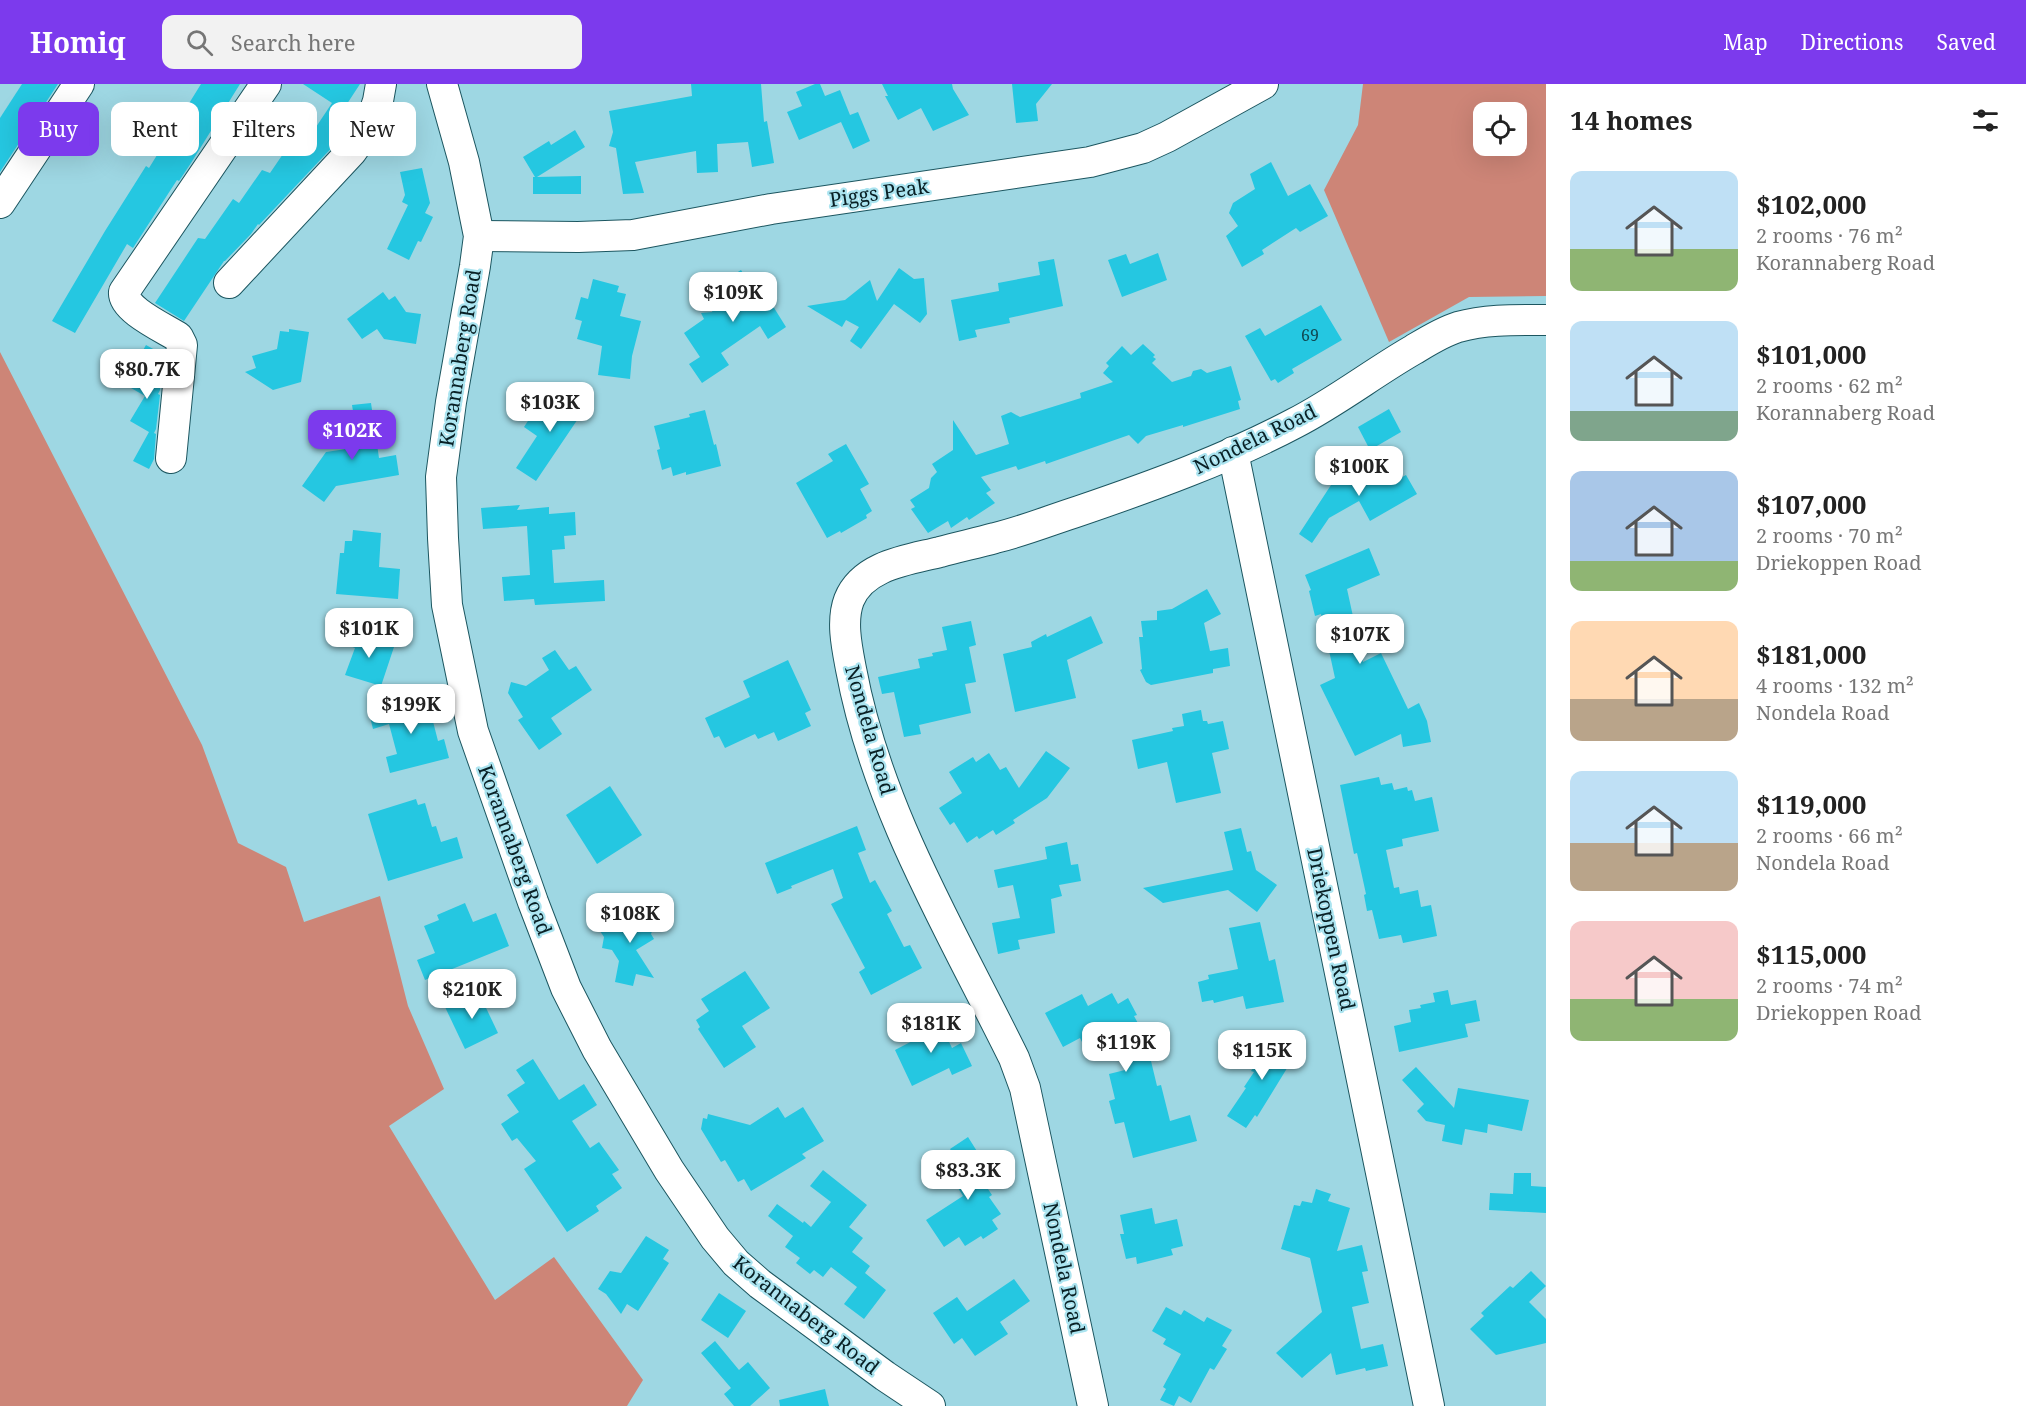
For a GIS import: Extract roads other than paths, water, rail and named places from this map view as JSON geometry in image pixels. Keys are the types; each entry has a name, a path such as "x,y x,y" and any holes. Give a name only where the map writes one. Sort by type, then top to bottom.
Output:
{"street":[{"path":"0,203 79,84"},
{"path":"171,458 182,345 178,337 129,307 124,292 266,84"},
{"path":"229,283 352,151 370,125 381,84"},
{"name":"Korannaberg Road","path":"442,84 471,190 479,236 441,477 442,538 447,605 472,731 533,902 566,988 597,1049 669,1170 715,1238 736,1263 760,1284 885,1376 930,1406"},
{"name":"Piggs Peak","path":"479,236 568,237 633,234 771,209 1090,162 1143,148 1263,84"},
{"name":"Nondela Road","path":"1093,1406 1025,1088 1010,1049 917,868 881,777 855,692 846,623 849,601 860,583 878,570 898,562 1007,535 1112,500 1233,452 1297,422 1401,356 1457,328 1481,322 1546,320"},
{"name":"Driekoppen Road","path":"1233,452 1429,1406"}]}
